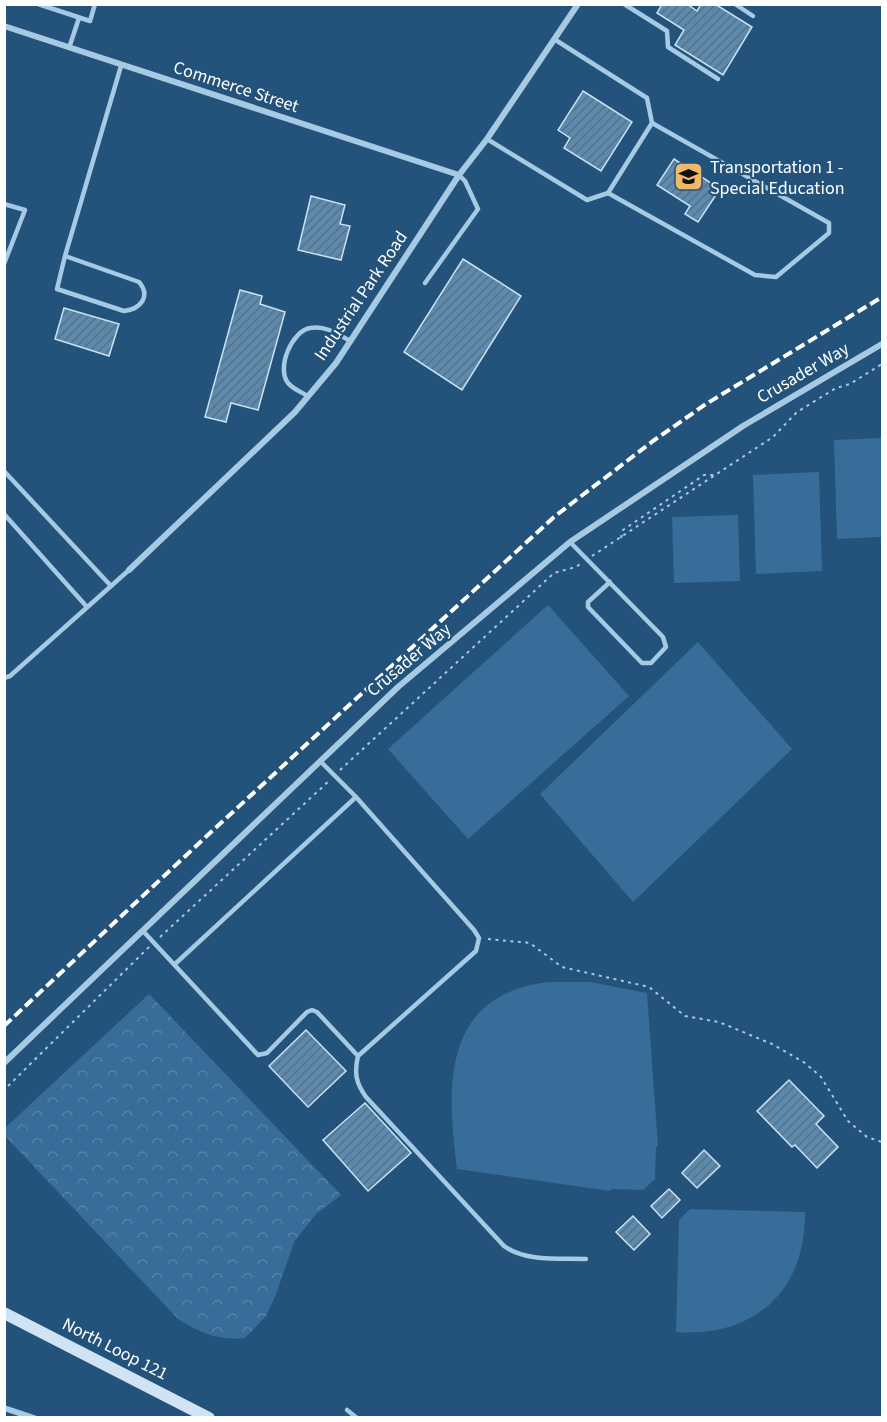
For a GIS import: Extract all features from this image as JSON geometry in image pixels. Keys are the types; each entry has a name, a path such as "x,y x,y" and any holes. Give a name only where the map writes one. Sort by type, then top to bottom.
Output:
{"main road":[{"name":"North Loop 121","path":"4,1312 209,1418"}],"street":[{"name":"Industrial Park Road","path":"129,570 286,420 336,363 459,175 487,139 578,4"},
{"name":"Commerce Street","path":"4,26 459,175"},
{"name":"Crusader Way","path":"4,1063 398,687 570,542 650,486 743,426 882,344"},
{"path":"4,1407 34,1418"}],"lane":[{"path":"38,4 90,21 95,4"},
{"path":"624,4 667,31 668,47 718,79"},
{"path":"735,4 753,16"},
{"path":"69,48 79,18"},
{"path":"487,139 587,200 608,193 652,123 647,98 554,39"},
{"path":"65,256 139,282 144,288 145,298 141,305 134,310 124,311 57,289 65,256 122,66"},
{"path":"608,193 755,275 776,277 829,233 829,223 652,123"},
{"path":"425,283 477,209 470,190 459,175"},
{"path":"4,204 25,210 4,264"},
{"path":"308,396 288,383 284,376 284,365 293,340 301,332 310,328 318,328 331,330 350,341"},
{"path":"4,471 111,586"},
{"path":"4,514 87,607"},
{"path":"570,542 587,558 663,637 666,646 651,663 642,663 588,608 588,602 610,582"},
{"path":"4,678 10,676 129,570"},
{"path":"320,761 356,797 479,938 476,951 358,1056 355,1068 356,1078 366,1097 512,1252 523,1256 586,1259"},
{"path":"175,964 356,797"},
{"path":"143,931 258,1055 267,1053 312,1010 317,1012 358,1056"},
{"path":"347,1410 357,1418"}],"path":[{"path":"8,1086 154,943 554,573 576,567 774,436 797,412 882,364"},
{"path":"621,538 622,530 704,475 715,476"},
{"path":"479,938 530,944 562,967 649,987 685,1016 718,1022 772,1044 805,1063 820,1077 848,1121 867,1137 882,1142"}],"green space":[{"path":"882,438 882,537 837,539 834,440"},
{"path":"819,472 822,571 756,574 753,475"},
{"path":"738,515 740,581 674,583 672,517"},
{"path":"548,605 629,696 468,839 388,749"},
{"path":"698,642 792,749 633,902 540,794"},
{"path":"549,982 590,982 647,993 658,1146 656,1147 655,1179 643,1190 612,1189 610,1191 457,1169 453,1138 453,1077 459,1049 470,1025 488,1005 514,990"},
{"path":"149,994 341,1195 316,1214 294,1242 266,1316 245,1338 210,1335 179,1320 5,1136 5,1128"},
{"path":"690,1209 805,1212 803,1240 796,1265 785,1286 770,1304 751,1317 729,1327 704,1332 676,1332 679,1220"}],"building":[{"path":"662,4 687,4 697,11 701,4 715,4 752,27 723,75 675,45 684,30 657,13"},
{"path":"583,91 632,122 601,171 564,148 570,138 558,130"},
{"path":"674,159 720,189 698,222 685,214 690,206 657,185"},
{"path":"311,196 345,205 340,224 350,226 341,260 298,250"},
{"path":"463,259 521,296 462,390 404,352"},
{"path":"240,290 262,296 260,304 285,312 258,410 231,403 226,422 205,417"},
{"path":"64,308 119,324 109,356 55,339"},
{"path":"306,1030 346,1071 308,1107 269,1066"},
{"path":"789,1080 824,1116 816,1124 838,1147 817,1168 795,1145 792,1147 757,1111"},
{"path":"365,1103 411,1153 368,1191 323,1140"},
{"path":"704,1150 720,1166 697,1188 682,1173"},
{"path":"669,1189 680,1200 662,1218 651,1206"},
{"path":"633,1216 650,1234 634,1250 616,1232"}],"railway":[{"path":"4,1026 554,517 653,441 706,404 882,297"}],"place":[{"name":"Transportation 1 - Special Education","path":"689,177"}]}
